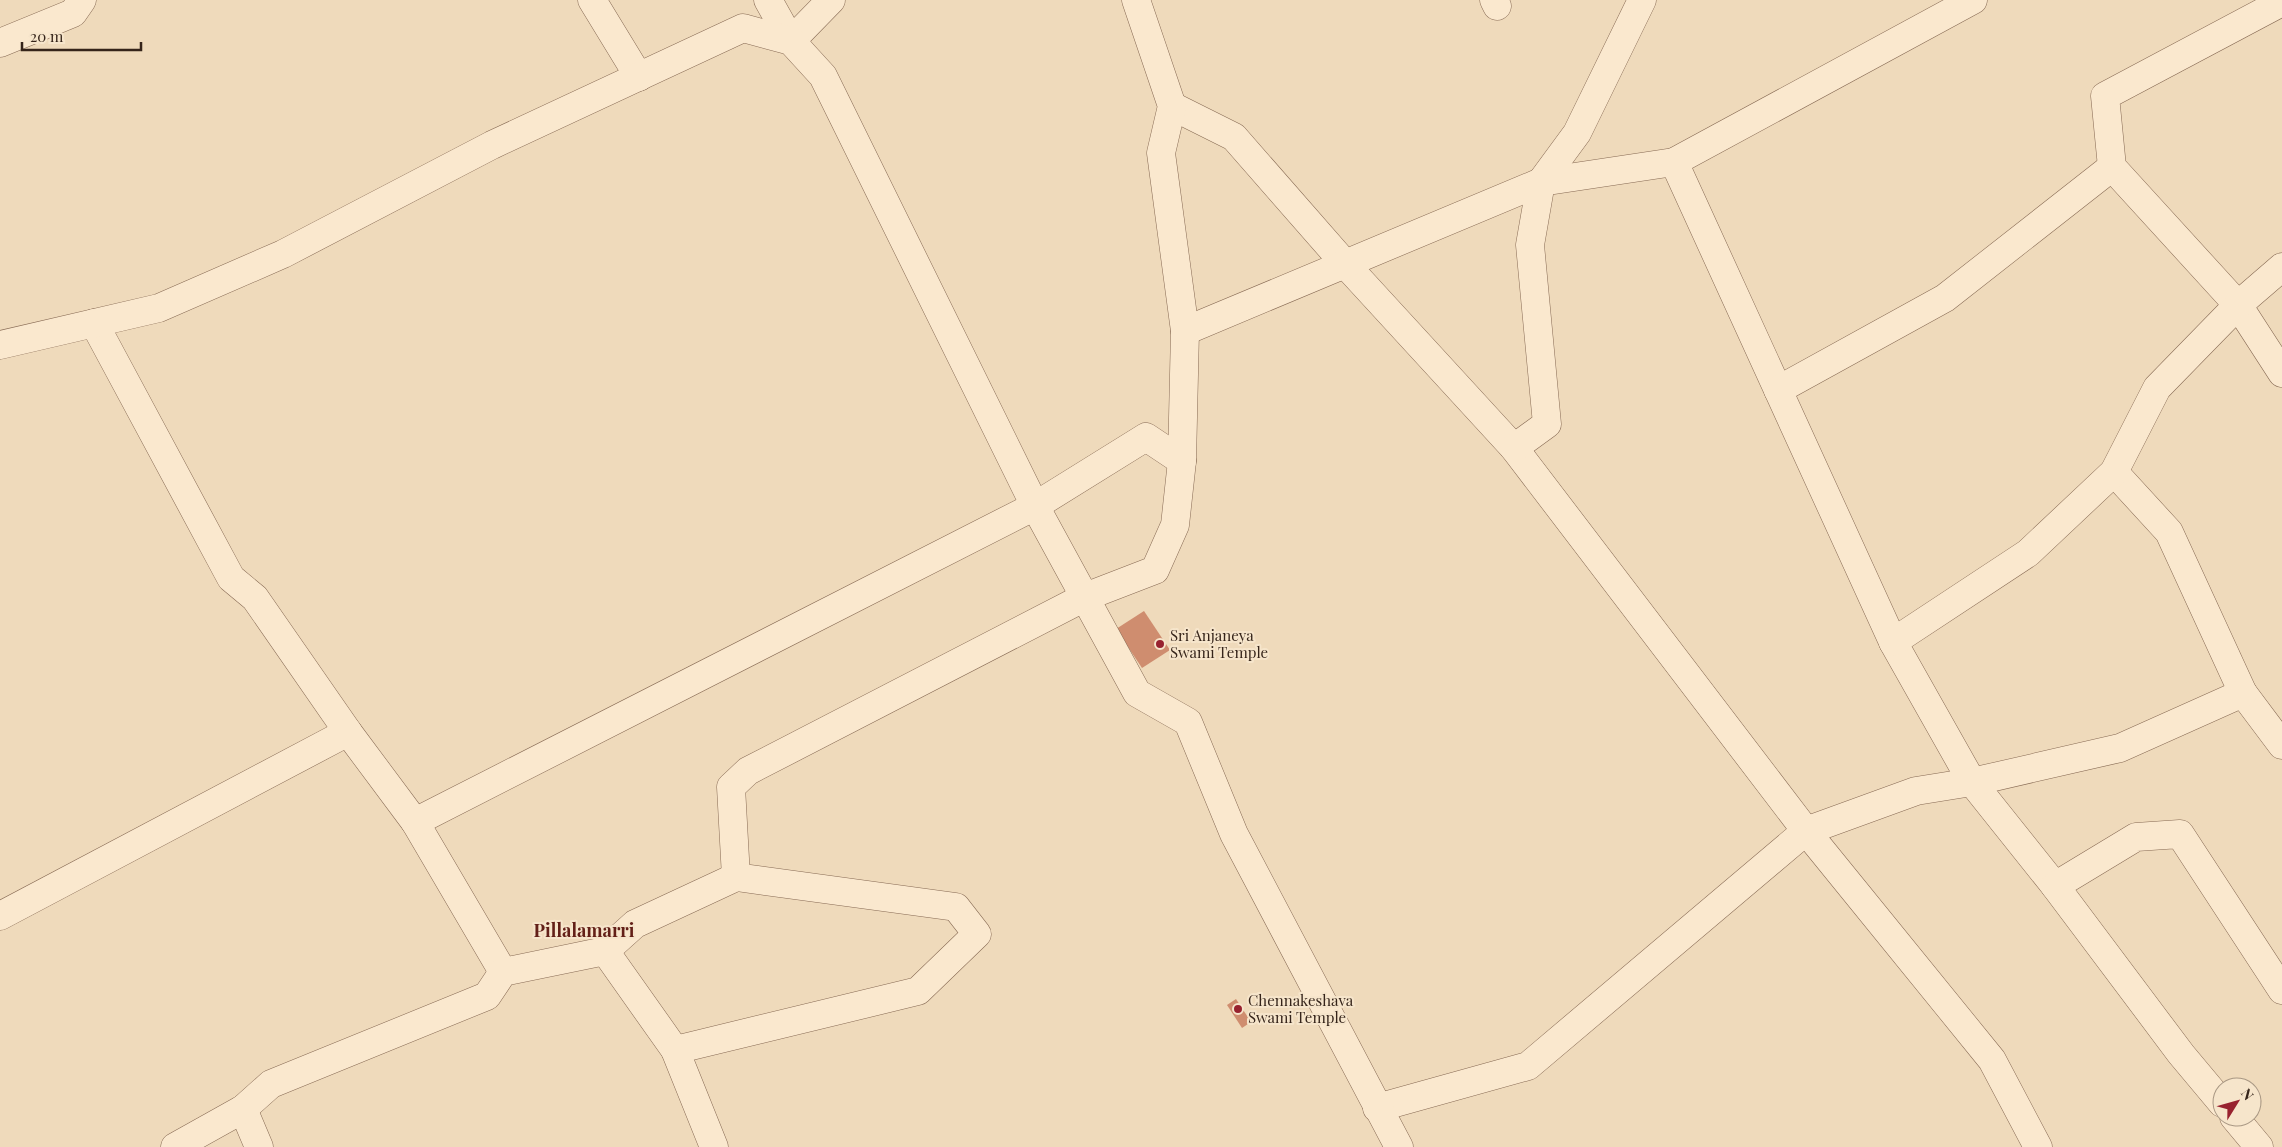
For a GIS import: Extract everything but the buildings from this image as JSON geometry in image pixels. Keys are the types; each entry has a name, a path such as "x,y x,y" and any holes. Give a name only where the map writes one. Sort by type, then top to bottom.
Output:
{"street":[{"path":"0,43 73,13 82,0"},
{"path":"592,0 639,77"},
{"path":"768,0 791,41 823,76 1035,506 1137,693 1188,722 1234,834 1399,1147"},
{"path":"791,41 831,0"},
{"path":"736,877 731,787 748,770 1085,597 1155,570 1175,525 1182,460 1185,330 1161,153 1172,106 1136,0"},
{"path":"1514,448 1547,424 1530,245 1541,182 1577,134 1642,0"},
{"path":"1185,330 1541,182 1674,162 1972,0"},
{"path":"2282,2 2105,96 2112,167 2238,306 2282,373"},
{"path":"0,345 159,308 283,254 492,145 743,28 791,41"},
{"path":"1172,106 1234,137 1346,264 1514,448 1806,830 1992,1060 2038,1147"},
{"path":"1674,162 1893,642 1972,782 2055,886 2181,1054 2212,1090"},
{"path":"1778,390 1945,298 2112,167"},
{"path":"1893,642 2028,553 2114,472 2157,388 2238,306 2282,267"},
{"path":"94,323 232,578 255,598 348,732 415,822 503,972"},
{"path":"415,822 1035,506 1146,436 1182,460"},
{"path":"2114,472 2169,532 2243,693 2282,745"},
{"path":"1377,1108 1528,1066 1806,830 1916,791 1972,782 2120,748 2243,693"},
{"path":"0,916 348,732"},
{"path":"2055,886 2136,837 2180,834 2282,990"},
{"path":"175,1147 243,1109 271,1084 487,996 503,972 605,951 635,924 736,877 956,907 977,934 918,991 676,1050"},
{"path":"605,951 676,1050 714,1147"},
{"path":"243,1109 259,1147"},
{"path":"2242,1127 2259,1147"}],"place":[{"name":"Sri Anjaneya Swami Temple","path":"1160,644"},
{"name":"Chennakeshava Swami Temple","path":"1238,1009"}],"district":[{"name":"Pillalamarri","path":"584,930"}]}
